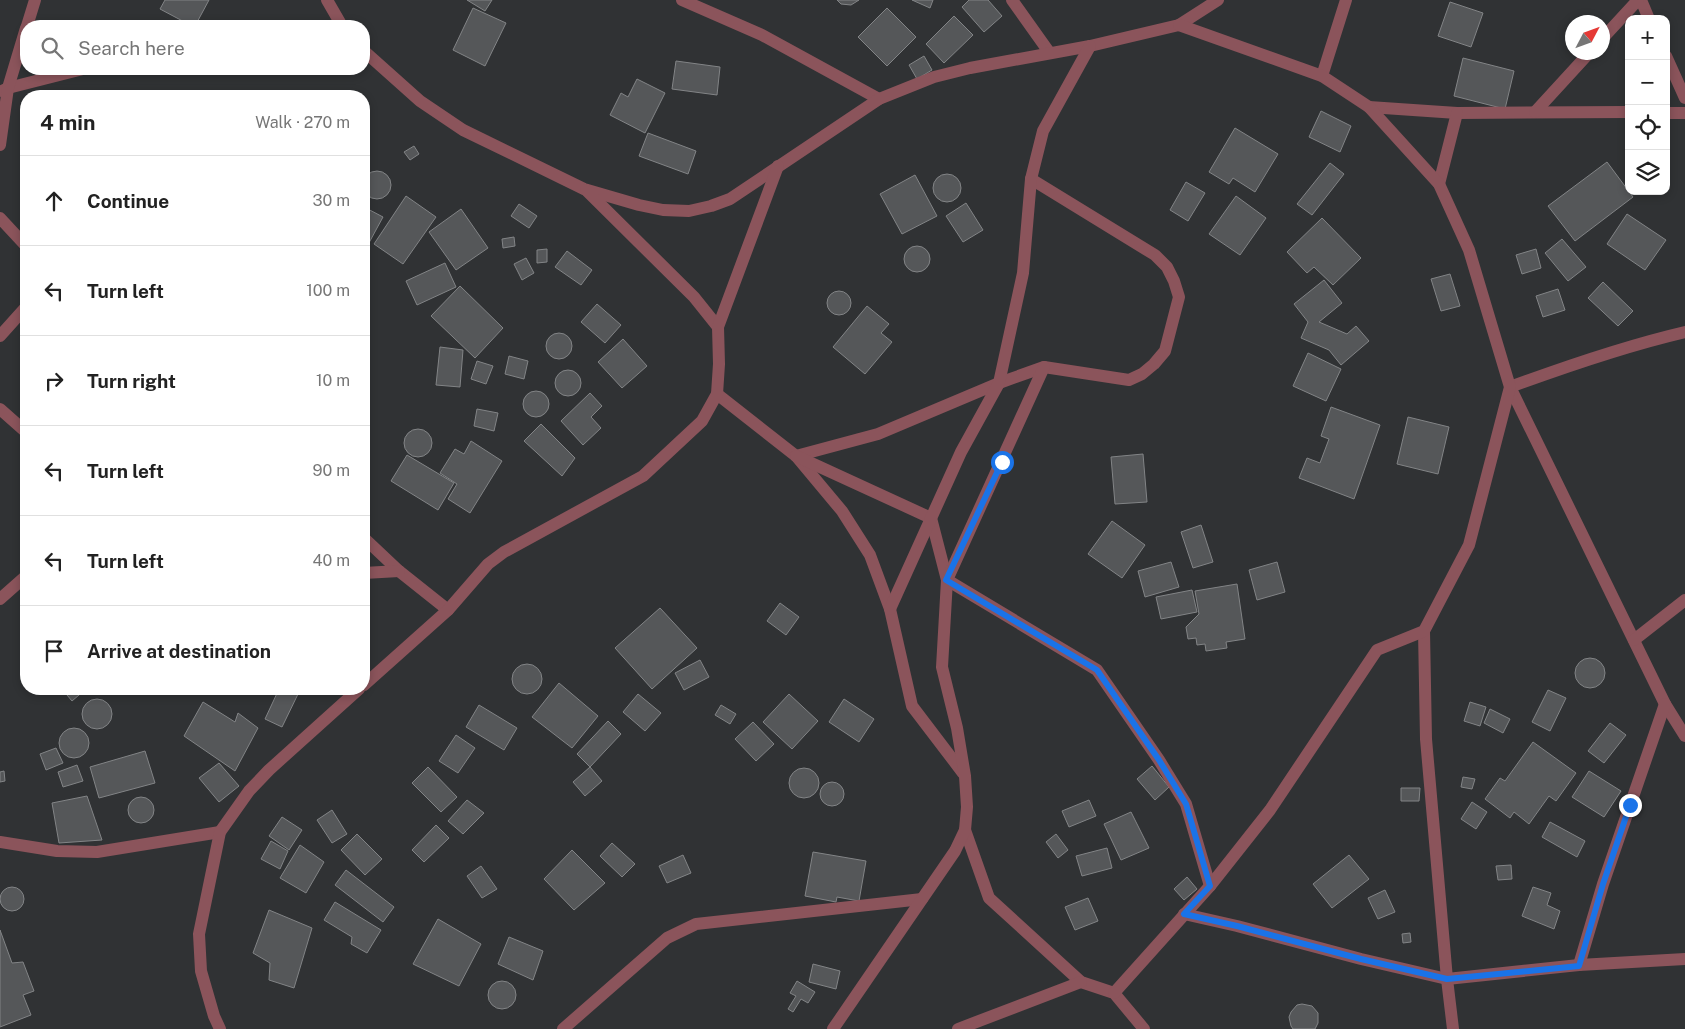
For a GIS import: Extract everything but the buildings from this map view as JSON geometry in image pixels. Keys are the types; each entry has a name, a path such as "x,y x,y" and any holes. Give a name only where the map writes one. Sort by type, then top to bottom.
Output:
{"street":[{"path":"29,20 35,0"},
{"path":"327,0 339,20"},
{"path":"682,0 762,35 879,99"},
{"path":"1012,0 1049,52"},
{"path":"1322,76 1346,0"},
{"path":"1610,31 1640,0 1648,15"},
{"path":"370,56 420,101 463,130 584,189 639,205 663,210 689,211 730,199 879,99 934,77 1049,52 1090,46 1179,25 1212,2"},
{"path":"1179,25 1322,76 1369,106 1439,184 1469,250 1510,387 1665,704 1685,736"},
{"path":"0,145 4,90 20,46"},
{"path":"890,608 961,452 999,383 1023,273 1031,178 1043,131 1090,46"},
{"path":"1535,112 1583,60"},
{"path":"1668,60 1685,98"},
{"path":"4,90 60,75"},
{"path":"1369,106 1457,113 1625,112"},
{"path":"1439,184 1457,113"},
{"path":"1670,113 1685,113"},
{"path":"370,680 448,610 488,564 504,552 643,476 702,421 717,394 719,364 718,327 778,166"},
{"path":"796,456 878,434 999,383 1044,367 1129,380 1142,374 1165,351 1179,297 1167,267 1155,255 1031,178"},
{"path":"584,189 694,297 718,327"},
{"path":"0,218 20,240"},
{"path":"0,336 20,314"},
{"path":"1510,387 1567,366 1650,340 1685,332"},
{"path":"946,580 1044,367"},
{"path":"1453,1029 1426,739 1424,631 1469,545 1510,387"},
{"path":"717,394 796,456 842,511 870,555 890,608 912,706 965,776"},
{"path":"0,409 20,427"},
{"path":"796,456 931,518"},
{"path":"833,1029 955,851 965,830 967,807 965,776 957,728 942,668 946,580 931,518"},
{"path":"370,544 399,571 448,610"},
{"path":"370,573 399,571"},
{"path":"946,580 1097,670 1159,760 1186,804 1210,886"},
{"path":"0,599 20,581"},
{"path":"1634,640 1685,600"},
{"path":"1114,993 1210,886 1270,810 1376,650 1424,631"},
{"path":"220,1029 214,1016 201,971 199,934 220,832 249,790 353,695"},
{"path":"1579,966 1603,884 1665,704"},
{"path":"965,830 989,898 1005,910 1081,982 1114,993 1144,1029"},
{"path":"0,842 57,851 97,852 220,832"},
{"path":"563,1029 667,938 696,924 922,899"},
{"path":"1184,914 1447,979 1579,966 1685,959"},
{"path":"958,1029 1081,982"}],"route":[{"path":"1002,462 946,580 1097,670 1159,760 1186,804 1210,886 1184,914 1447,979 1579,966 1603,884 1630,805"}]}
